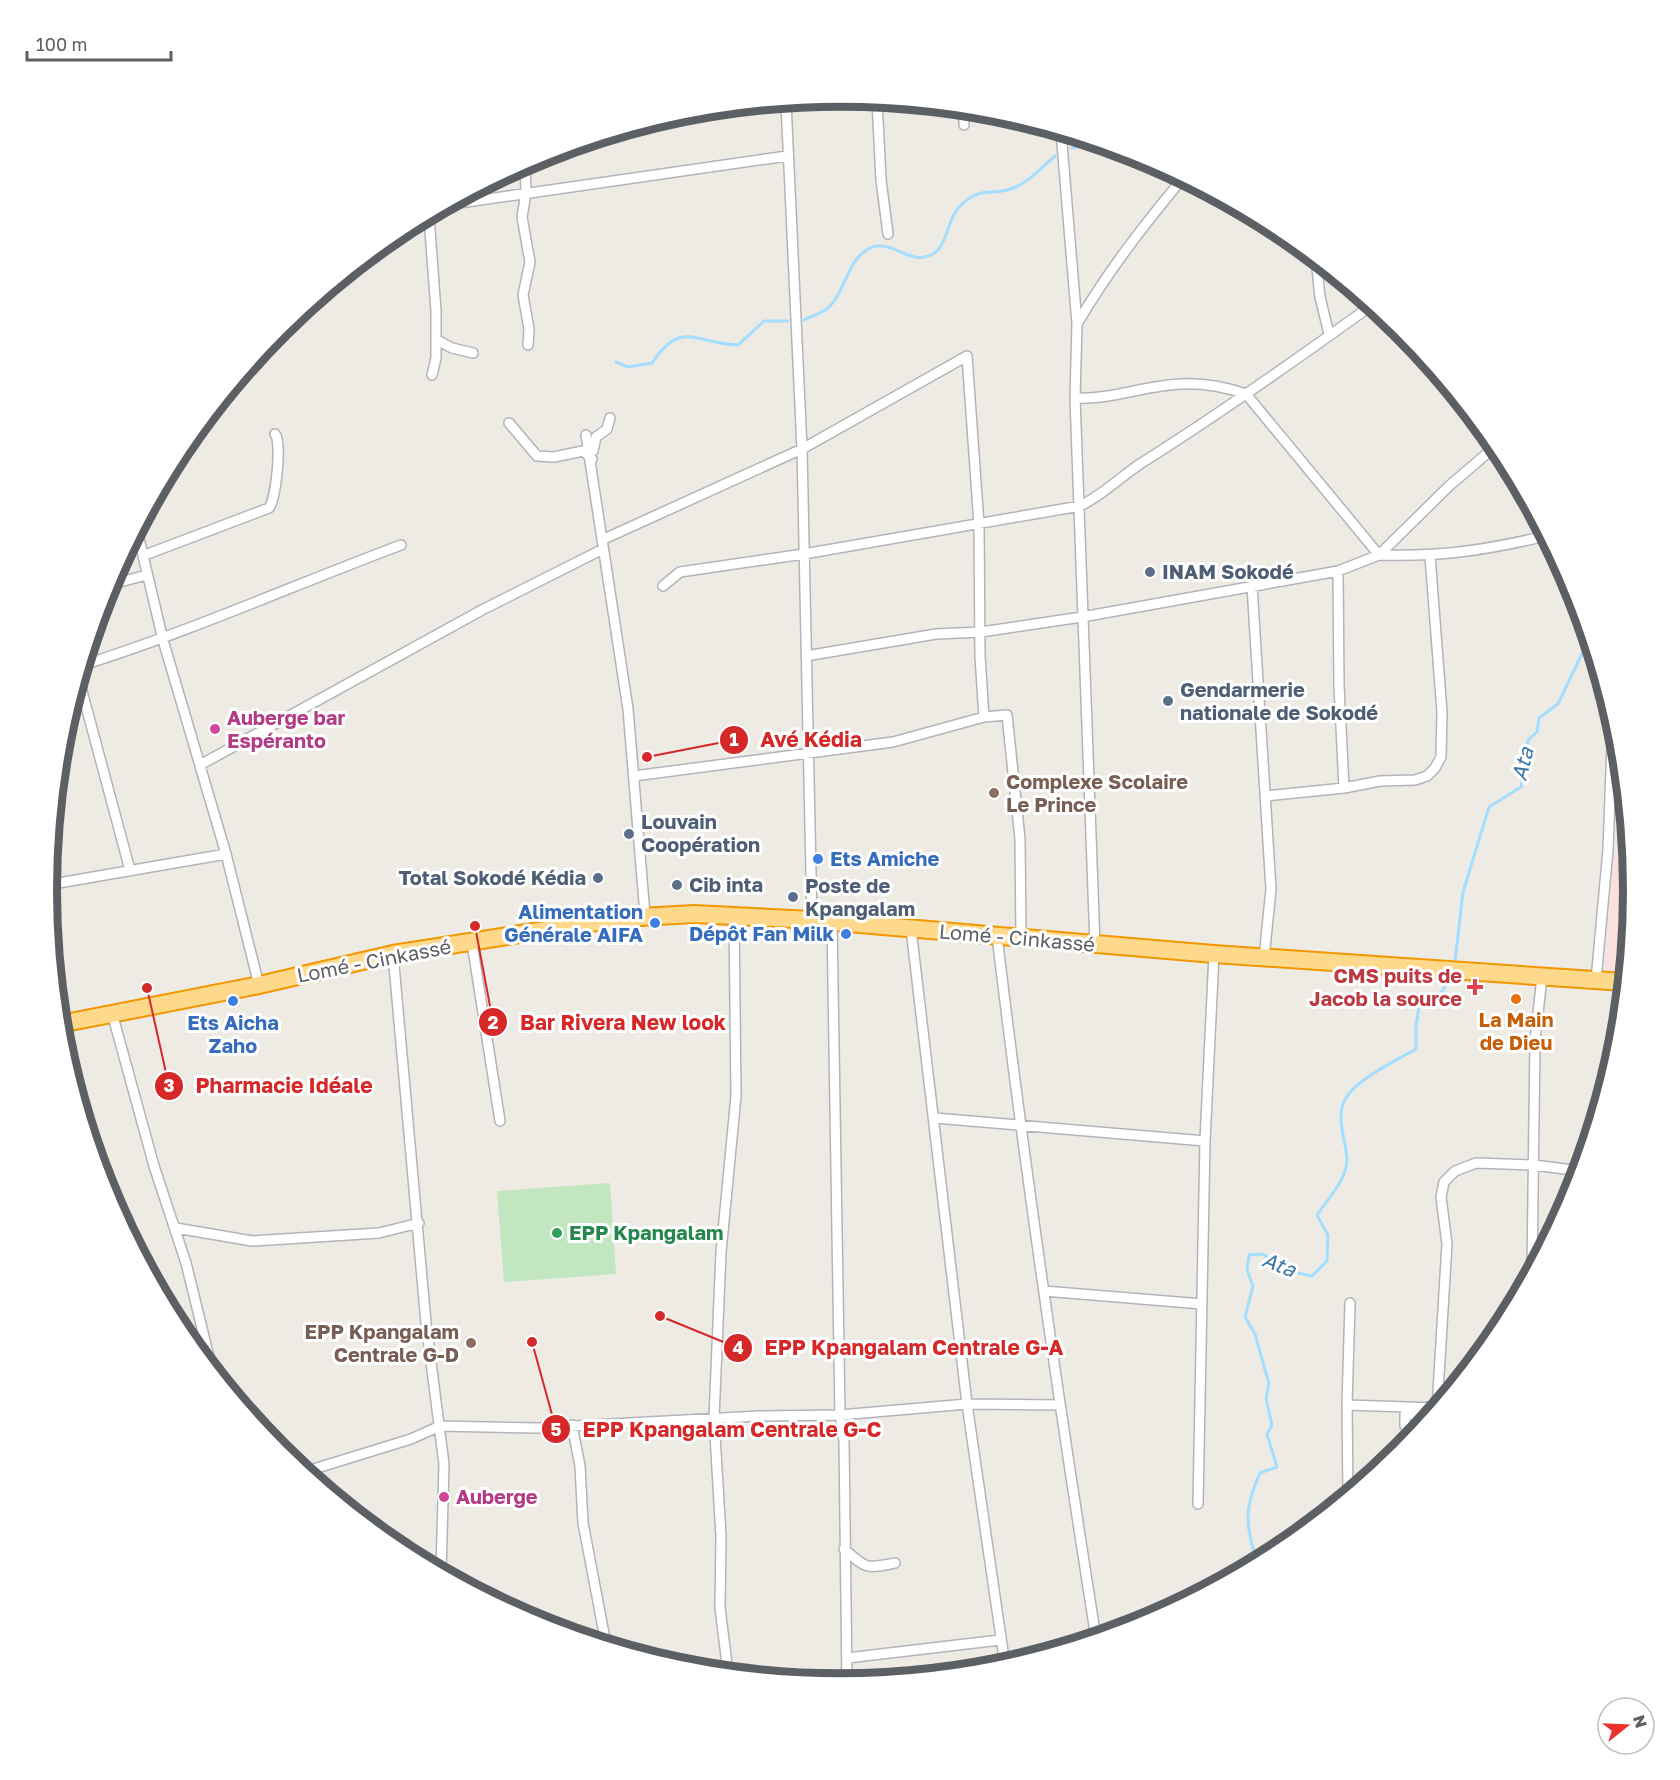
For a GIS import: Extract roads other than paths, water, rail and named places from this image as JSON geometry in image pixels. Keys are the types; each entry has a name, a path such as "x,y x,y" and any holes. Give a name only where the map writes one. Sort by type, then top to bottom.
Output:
{"highway":[{"name":"Lomé - Cinkassé","path":"68,1019 259,985 393,954 645,915 734,915 812,920 1264,958 1617,982"}],"street":[{"path":"877,108 880,169 888,234"},
{"path":"786,109 802,449 812,920"},
{"path":"964,117 964,125"},
{"path":"1062,140 1077,324 1075,398 1095,945"},
{"path":"468,202 787,156"},
{"path":"525,174 526,193 522,217 530,262 523,295 529,329 528,345"},
{"path":"1077,324 1118,258 1178,184"},
{"path":"429,224 437,340 432,375"},
{"path":"1317,269 1320,297 1329,334"},
{"path":"663,586 680,572 804,554 1080,506 1110,489 1131,470 1246,394 1365,310"},
{"path":"437,340 452,348 473,353"},
{"path":"200,765 604,544 802,449 967,356 979,524 980,656 984,717"},
{"path":"1075,398 1092,399 1181,384 1221,386 1246,394 1379,555"},
{"path":"592,459 596,437 607,429 610,418"},
{"path":"509,423 537,456 554,457 583,451 592,459"},
{"path":"145,555 269,508 273,502 280,451 275,434"},
{"path":"586,435 592,459 628,709 645,915"},
{"path":"1379,555 1449,486 1489,452"},
{"path":"806,656 936,634 981,632 1082,616 1338,571 1379,555 1430,556 1480,551 1539,538"},
{"path":"140,540 163,640 226,854 259,985"},
{"path":"92,662 163,640 300,583 401,545"},
{"path":"1266,796 1344,788 1380,781 1415,780 1427,776 1441,757 1442,712 1430,556"},
{"path":"1338,571 1339,686 1344,788"},
{"path":"121,582 147,575"},
{"path":"1252,586 1271,889 1264,958"},
{"path":"83,693 130,870"},
{"path":"634,776 809,750 893,742 984,717 1007,715 1020,839 1021,939"},
{"path":"1596,980 1608,850 1611,759"},
{"path":"57,883 226,854"},
{"path":"727,1664 720,1608 721,1536 714,1418 721,1252 736,1096 734,915"},
{"path":"832,922 840,1415 844,1441 844,1549 848,1610 847,1673"},
{"path":"911,929 967,1404 1003,1656"},
{"path":"997,936 1020,1126 1059,1405 1095,1630"},
{"path":"472,943 500,1121"},
{"path":"393,954 433,1389 441,1426 444,1464 441,1564"},
{"path":"1198,1504 1204,1142 1214,954"},
{"path":"1532,1255 1535,1040 1542,977"},
{"path":"112,1013 158,1177 176,1228 207,1350"},
{"path":"935,1118 1204,1142"},
{"path":"1436,1398 1447,1244 1441,1197 1444,1182 1455,1171 1476,1163 1571,1169"},
{"path":"176,1228 252,1241 379,1233 419,1223"},
{"path":"1044,1291 1202,1304"},
{"path":"1348,1486 1347,1405 1350,1302"},
{"path":"313,1469 402,1442 441,1426 487,1429 714,1418 840,1415 967,1404 1059,1405"},
{"path":"1347,1405 1430,1405"},
{"path":"1405,1426 1405,1414 1420,1415"},
{"path":"572,1425 580,1467 583,1523 604,1636"},
{"path":"844,1549 868,1567 895,1563"},
{"path":"847,1658 1000,1640"}],"waterway":[{"path":"1072,148 1082,146"},
{"path":"804,320 829,307 839,293 851,267 862,253 870,248 885,246 916,257 931,255 941,245 956,211 968,199 980,193 1017,187 1055,156"},
{"path":"616,362 628,367 652,363 663,349 681,337 738,345 764,321 788,321"},
{"name":"Ata","path":"1455,961 1463,892 1489,807 1521,787 1528,740 1537,732 1539,718 1558,704 1584,649"},
{"name":"Ata","path":"1255,1554 1248,1527 1251,1496 1260,1473 1277,1467 1267,1434 1272,1425 1266,1398 1269,1384 1255,1334 1245,1317 1253,1286 1247,1270 1249,1255 1263,1254 1286,1268 1312,1276 1327,1261 1328,1235 1317,1215 1336,1188 1346,1167 1341,1117 1343,1104 1355,1087 1364,1080 1416,1049 1419,1007 1438,998 1449,980"}],"place":[{"name":"INAM Sokodé","path":"1150,572"},
{"name":"Gendarmerie nationale de Sokodé","path":"1168,701"},
{"name":"Auberge bar Espéranto","path":"215,729"},
{"name":"Avé Kédia","path":"647,757"},
{"name":"Complexe Scolaire Le Prince","path":"994,793"},
{"name":"Louvain Coopération","path":"629,834"},
{"name":"Ets Amiche","path":"818,859"},
{"name":"Total Sokodé Kédia","path":"598,878"},
{"name":"Cib inta","path":"677,885"},
{"name":"Poste de Kpangalam","path":"793,897"},
{"name":"Alimentation Générale AIFA","path":"655,923"},
{"name":"Bar Rivera New look","path":"475,926"},
{"name":"Dépôt Fan Milk","path":"846,934"},
{"name":"CMS puits de Jacob la source","path":"1475,987"},
{"name":"Pharmacie Idéale","path":"147,988"},
{"name":"La Main de Dieu","path":"1516,999"},
{"name":"Ets Aicha Zaho","path":"233,1001"},
{"name":"EPP Kpangalam","path":"557,1233"},
{"name":"EPP Kpangalam Centrale G-A","path":"660,1316"},
{"name":"EPP Kpangalam Centrale G-C","path":"532,1342"},
{"name":"EPP Kpangalam Centrale G-D","path":"471,1343"},
{"name":"Auberge","path":"444,1497"}]}
